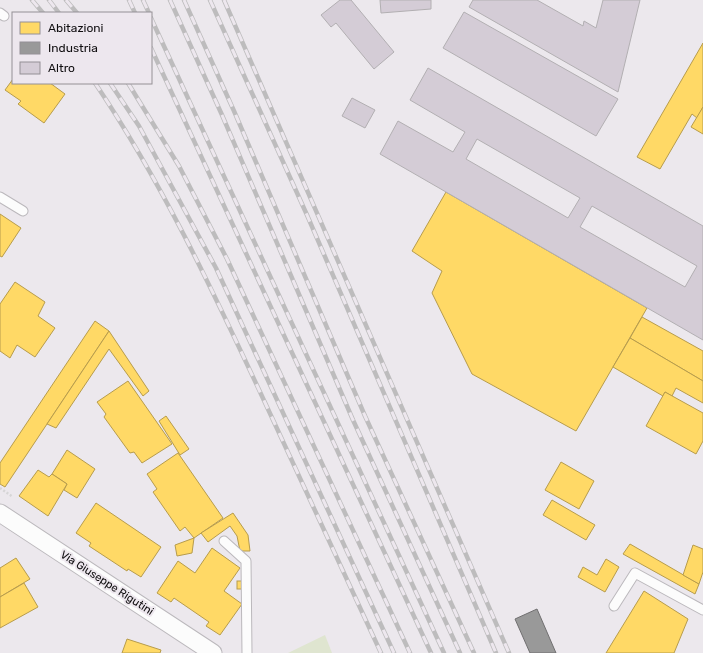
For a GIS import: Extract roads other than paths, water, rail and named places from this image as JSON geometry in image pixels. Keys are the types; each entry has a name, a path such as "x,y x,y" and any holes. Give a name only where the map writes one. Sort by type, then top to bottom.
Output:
{"street":[{"name":"Via Giuseppe Rigutini","path":"0,513 213,653"}],"lane":[{"path":"0,197 23,211"},
{"path":"224,540 246,561 248,653"},
{"path":"614,606 635,573 703,610"}],"railway":[{"path":"32,0 42,12"},
{"path":"49,0 58,12"},
{"path":"66,0 76,12"},
{"path":"129,0 135,12"},
{"path":"143,0 149,12"},
{"path":"170,0 222,115 353,420 460,653"},
{"path":"184,0 234,111 365,416 474,653"},
{"path":"210,0 307,215 496,653"},
{"path":"224,0 509,653"},
{"path":"152,20 444,653"},
{"path":"152,50 431,653"},
{"path":"96,84 142,158 204,274 381,653"},
{"path":"111,84 139,126 216,268 394,653"},
{"path":"129,84 179,166 227,259 410,653"}]}
